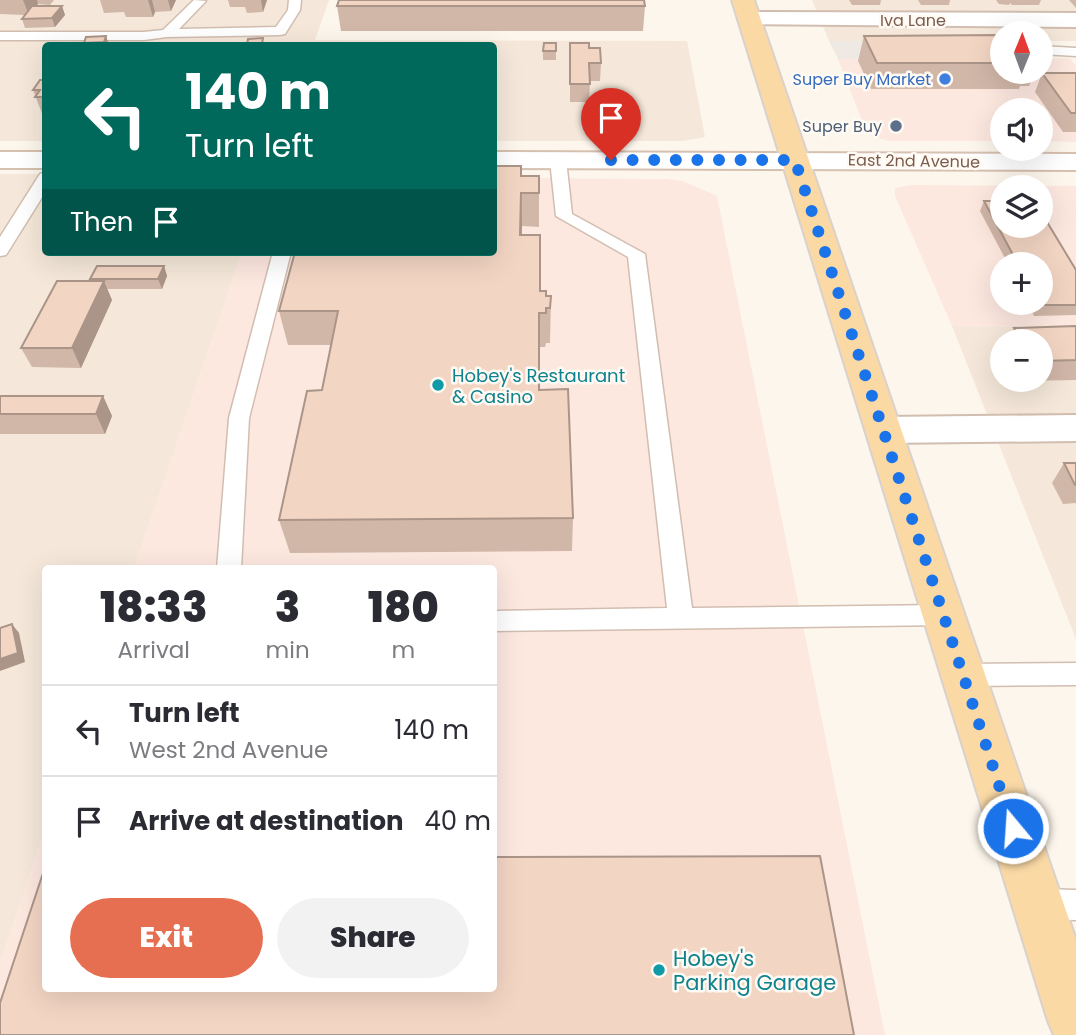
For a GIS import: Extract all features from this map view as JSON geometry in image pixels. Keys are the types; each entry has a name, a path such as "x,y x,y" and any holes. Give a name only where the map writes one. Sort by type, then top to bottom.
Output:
{"main road":[{"path":"746,10 1076,1021"}],"street":[{"name":"Iva Lane","path":"746,10 1076,20"},
{"path":"0,160 42,160"},
{"name":"East 2nd Avenue","path":"497,160 1076,162"},
{"path":"884,430 1076,428"}],"lane":[{"path":"0,36 279,32 294,10 295,0"},
{"path":"167,33 200,1"},
{"path":"1054,51 1076,52"},
{"path":"558,160 564,215 636,254 681,619"},
{"path":"0,251 42,183"},
{"path":"229,565 239,418 281,256"},
{"path":"497,621 944,615"},
{"path":"964,675 1076,674"},
{"path":"1038,904 1076,905"}],"shaded area":[{"path":"0,0 329,0 315,40 687,41 705,137 683,141 497,141 497,42 42,42 42,141 0,141"},
{"path":"812,0 1076,0 1076,41 1054,41 1054,21 990,21 990,41 829,41"},
{"path":"829,41 990,41 990,59 838,59"},
{"path":"1070,58 1076,66 1076,142 1053,141 1053,98 990,98 990,141 889,141 873,137 866,131 838,59 990,59 990,84 1054,84 1054,59"},
{"path":"0,174 42,174 42,256 241,256 135,565 42,565 42,839 0,964"},
{"path":"497,178 666,179 683,181 717,196 885,1035 0,1035 0,964 42,839 42,992 497,992 497,565 135,565 241,256 497,256"},
{"path":"912,185 990,185 990,238 1053,238 1053,186 1076,186 1076,327 952,326 895,196 895,188"},
{"path":"952,326 1076,327 1076,639"}],"building":[{"path":"339,0 644,0 645,6 337,6"},
{"path":"32,6 62,6 52,18 22,19"},
{"path":"990,35 990,63 877,63 864,36"},
{"path":"106,36 104,42 84,42 86,37"},
{"path":"263,38 262,42 248,42 248,39"},
{"path":"544,43 556,43 556,51 543,51"},
{"path":"570,43 589,43 589,48 600,48 601,63 589,63 590,84 570,84"},
{"path":"1054,73 1076,73 1076,113 1071,113 1050,84 1054,84"},
{"path":"42,80 42,97 35,97 40,90 33,90"},
{"name":"Hobey's Restaurant & Casino","path":"497,166 521,166 521,176 539,176 539,193 521,193 520,235 540,235 540,291 546,291 546,296 551,296 550,308 546,308 546,313 539,313 539,390 568,389 573,518 279,520 307,391 322,390 338,311 279,311 294,256 497,256"},
{"path":"984,201 990,201 990,212"},
{"path":"1053,232 1076,270 1076,305 1053,305 1053,252 1012,252 1004,238 1053,238"},
{"path":"97,266 164,266 158,279 90,279"},
{"path":"57,281 104,281 72,348 21,348"},
{"path":"1076,326 1076,360 1053,361 1053,329 1014,328"},
{"path":"0,396 103,396 96,414 0,414"},
{"path":"1064,463 1076,463 1076,485 1075,485"},
{"path":"12,624 18,653 0,659 0,628"},
{"name":"Hobey's Parking Garage","path":"820,856 854,1035 0,1035 0,1003 42,876 42,992 497,992 497,857"}],"place":[{"name":"Super Buy Market","path":"945,79"},
{"name":"Super Buy","path":"896,126"},
{"name":"Hobey's Restaurant & Casino","path":"438,385"},
{"name":"Hobey's Parking Garage","path":"659,970"}],"route":[{"path":"611,160 795,160 1013,828"}]}
